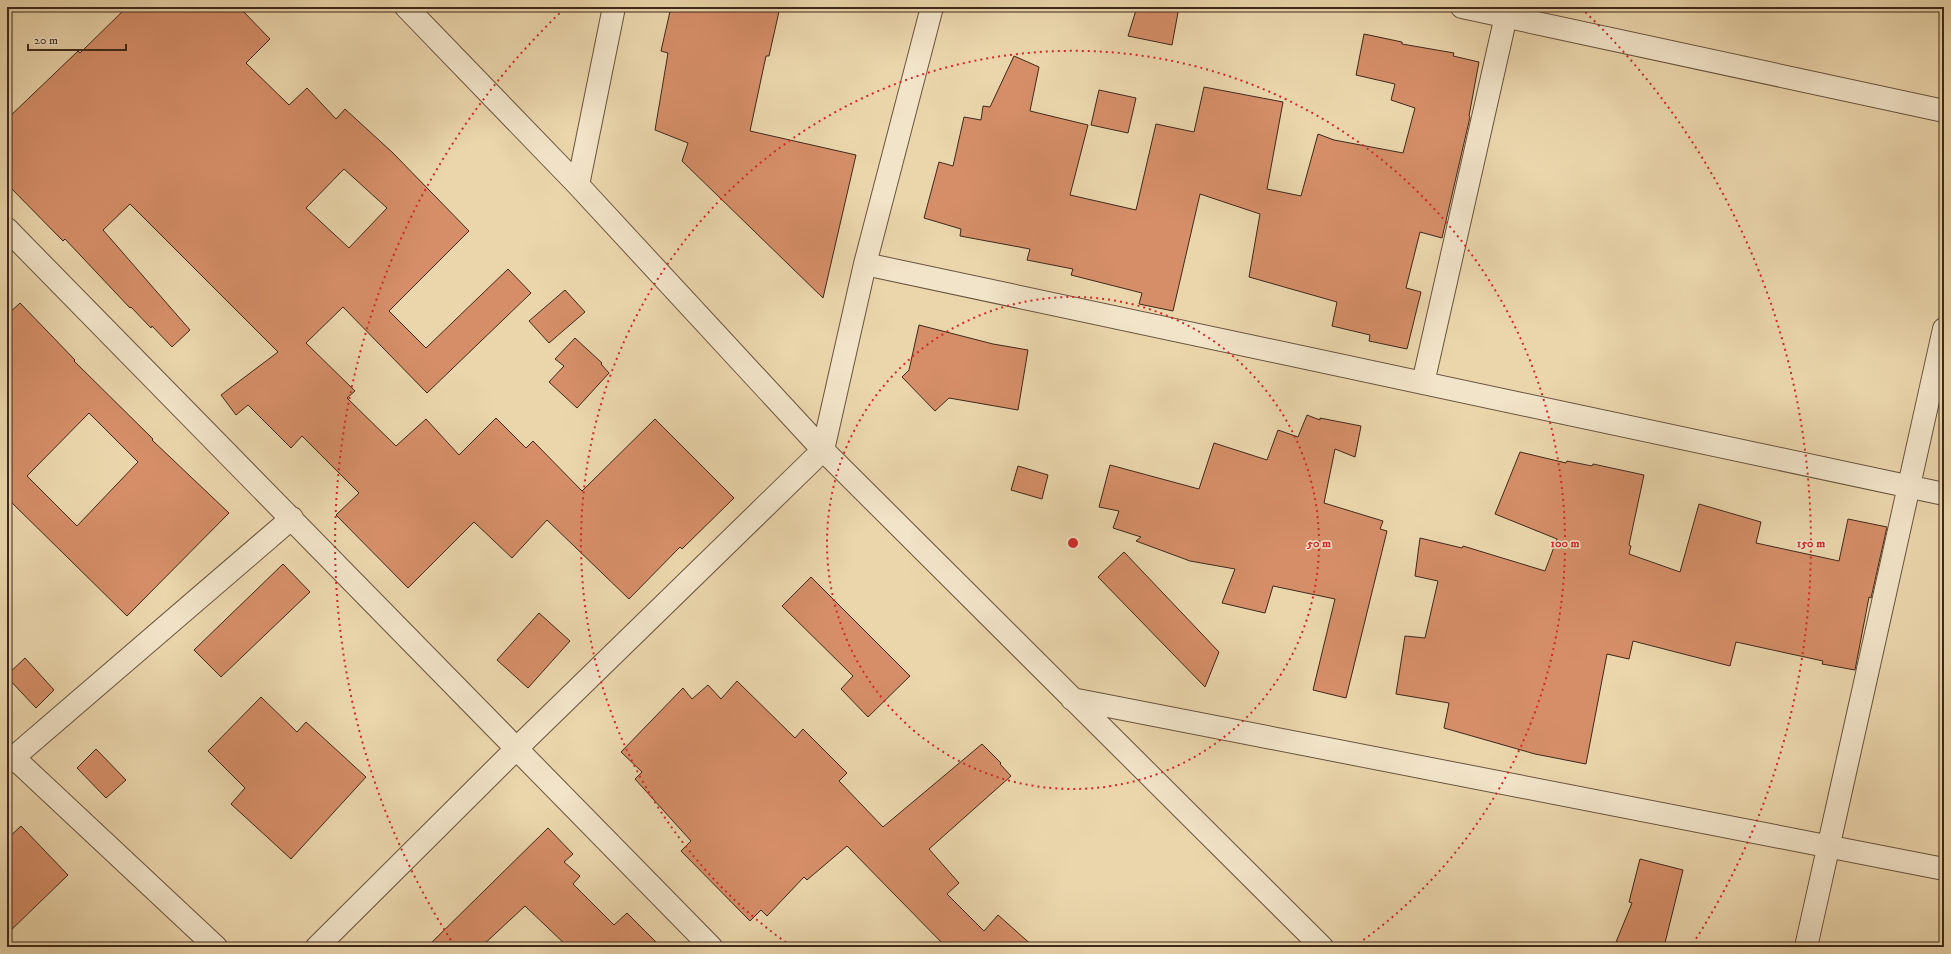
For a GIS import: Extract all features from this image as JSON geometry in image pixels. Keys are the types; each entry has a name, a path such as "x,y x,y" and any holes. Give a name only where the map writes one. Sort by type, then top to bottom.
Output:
{"street":[{"path":"406,7 578,185 823,450 1322,947"},
{"path":"578,185 614,7"},
{"path":"317,947 516,749 823,450 864,264 932,7"},
{"path":"1462,7 1507,11 1944,111"},
{"path":"1423,383 1507,11"},
{"path":"7,229 711,947"},
{"path":"864,264 1944,494"},
{"path":"1806,947 1944,329"},
{"path":"216,947 10,760 292,518"},
{"path":"1072,699 1944,869"}],"building":[{"path":"127,7 239,7 270,39 246,63 289,105 307,88 336,119 345,109 393,153 469,231 389,311 426,348 508,269 531,293 427,393 343,307 306,343 355,391 347,398 396,446 426,419 459,455 496,418 526,448 533,441 582,491 655,419 734,498 682,549 680,547 629,599 547,520 512,558 474,522 408,588 336,515 359,493 302,436 291,448 248,405 236,415 221,395 278,352 130,204 103,230 190,330 172,347 152,326 151,328 131,307 130,308 65,239 63,241 7,184 7,119 78,51 80,53","holes":["344,169 387,208 349,248 306,208"]},
{"path":"671,7 780,7 769,56 766,56 750,131 856,155 823,298 682,161 688,143 655,130 668,53 661,51"},
{"path":"1137,7 1179,7 1172,45 1128,36"},
{"path":"1364,34 1402,42 1402,44 1454,53 1453,56 1479,62 1470,117 1442,238 1420,232 1406,288 1421,292 1407,349 1369,341 1370,335 1332,326 1337,302 1249,277 1260,214 1200,194 1173,311 1139,304 1142,293 1071,275 1073,269 1027,260 1030,249 960,236 961,229 924,218 939,162 953,166 964,117 981,120 983,106 990,107 1014,56 1039,67 1030,111 1088,125 1070,195 1136,210 1156,124 1194,132 1204,87 1283,102 1267,189 1301,196 1318,134 1334,140 1403,153 1415,108 1391,100 1395,84 1356,75"},
{"path":"1099,90 1136,98 1128,133 1091,125"},
{"path":"565,290 585,312 549,343 529,321"},
{"path":"20,303 75,360 74,361 153,439 152,440 229,513 127,616 7,498 7,315","holes":["89,413 138,462 77,526 27,476"]},
{"path":"919,325 993,344 1028,350 1018,410 949,398 935,411 902,377 909,370"},
{"path":"575,338 602,363 601,364 609,373 577,408 549,382 564,366 555,359"},
{"path":"1307,415 1320,420 1320,418 1361,426 1355,457 1335,449 1324,503 1383,521 1380,529 1387,531 1346,698 1313,690 1335,599 1273,586 1265,613 1222,603 1235,569 1190,561 1136,541 1141,537 1113,528 1119,511 1099,507 1110,465 1199,489 1214,443 1267,460 1278,430 1298,437"},
{"path":"1520,452 1566,463 1567,461 1592,466 1593,464 1644,475 1629,545 1631,546 1629,554 1680,572 1699,504 1761,522 1756,543 1839,561 1848,519 1887,527 1871,598 1869,597 1855,670 1822,664 1823,661 1736,642 1730,666 1633,641 1629,659 1607,654 1586,764 1535,754 1444,728 1449,703 1396,694 1405,636 1425,638 1438,581 1415,576 1420,538 1462,548 1463,546 1545,571 1557,539 1495,514"},
{"path":"1018,466 1048,475 1042,499 1011,490"},
{"path":"1124,552 1219,652 1205,687 1098,577"},
{"path":"283,564 310,592 221,677 194,650"},
{"path":"811,577 910,676 868,717 841,689 853,676 782,606"},
{"path":"539,613 570,641 528,688 497,660"},
{"path":"25,658 54,690 36,708 7,677 7,675"},
{"path":"737,681 795,738 803,729 847,773 839,781 883,827 982,744 1001,763 1000,764 1011,776 929,849 959,883 947,894 984,931 998,915 1034,947 946,947 847,846 807,880 804,877 767,916 761,910 750,921 681,851 691,841 635,779 642,772 621,752 683,688 692,699 708,685 721,699"},
{"path":"261,697 297,732 306,722 366,777 291,859 231,804 245,788 208,751"},
{"path":"96,749 126,780 106,798 77,768"},
{"path":"21,826 68,875 7,934 7,839"},
{"path":"548,828 573,854 564,862 580,876 573,884 614,925 627,913 661,947 568,947 525,906 481,947 427,947"},
{"path":"1640,859 1683,870 1664,947 1614,947 1632,903 1629,902"}]}
